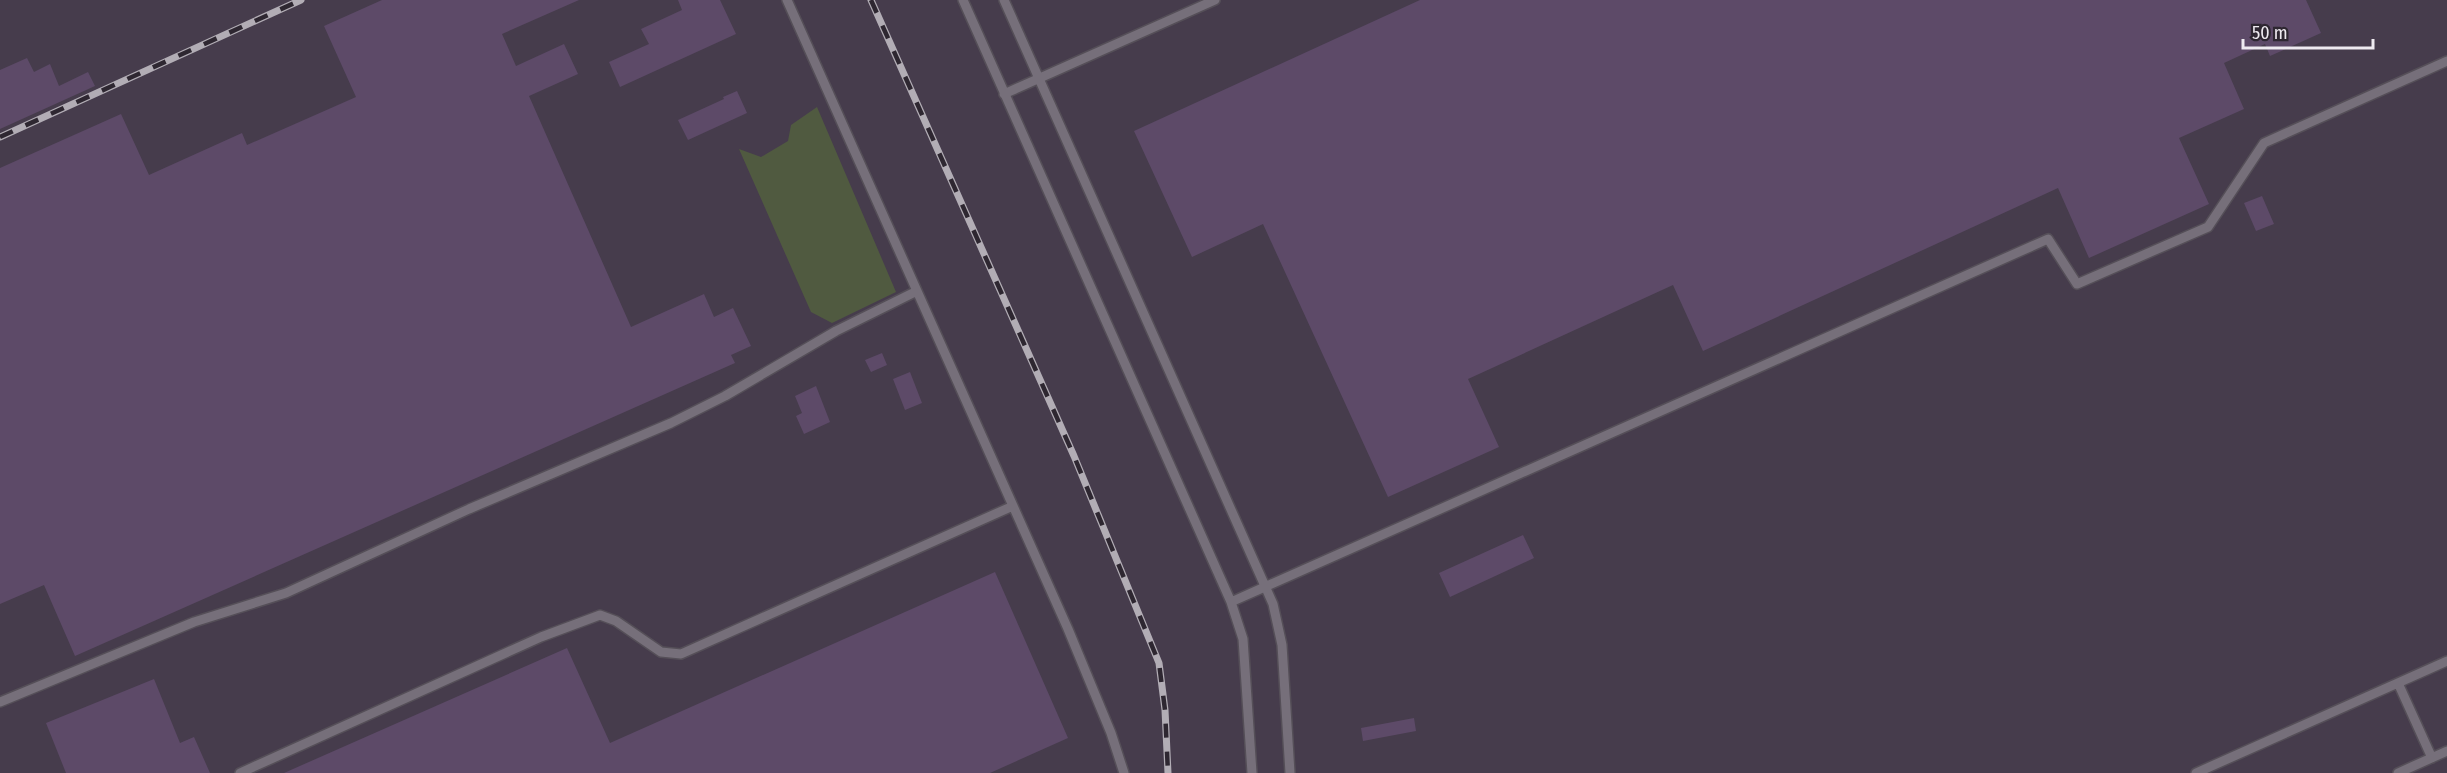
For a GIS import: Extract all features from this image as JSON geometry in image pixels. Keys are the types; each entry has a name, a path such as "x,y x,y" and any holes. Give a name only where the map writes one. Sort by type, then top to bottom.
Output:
{"lane":[{"path":"787,0 1068,628 1111,733 1124,773"},
{"path":"963,0 1231,602 1243,639 1252,773"},
{"path":"1004,0 1266,586 1278,622 1282,645 1290,773"},
{"path":"1004,94 1215,0"},
{"path":"1231,602 2048,239 2077,284 2208,227 2264,143 2447,61"},
{"path":"0,702 194,622 286,593 469,509 672,423 725,396 836,331 917,291"},
{"path":"240,773 541,638 600,615 616,621 661,652 681,654 1013,506"},
{"path":"2196,773 2447,662"},
{"path":"2398,683 2432,758"},
{"path":"2398,773 2447,751"}],"shaded area":[{"path":"0,0 2447,0 2447,773 0,773"}],"green space":[{"path":"817,107 896,292 832,323 811,312 739,149 761,157 788,141 791,125"}],"building":[{"path":"382,0 579,0 502,34 516,66 564,44 578,74 529,96 631,327 704,294 714,317 733,308 751,346 731,355 735,363 75,656 44,585 0,604 0,168 121,114 149,175 242,133 247,145 356,97 324,26"},
{"path":"678,0 720,0 736,34 620,87 609,62 649,44 641,29 682,10"},
{"path":"1420,0 2306,0 2321,33 2270,56 2265,44 2224,63 2244,109 2179,138 2209,204 2089,258 2058,188 1703,351 1673,285 1468,379 1499,447 1388,497 1263,224 1192,257 1134,131"},
{"path":"27,58 34,72 50,64 59,86 88,72 95,86 0,129 0,70"},
{"path":"737,91 747,113 688,140 678,120"},
{"path":"2262,196 2274,224 2256,231 2244,203"},
{"path":"882,353 887,365 871,372 865,360"},
{"path":"910,372 922,403 905,410 893,379"},
{"path":"816,386 830,422 804,434 796,416 802,413 795,396"},
{"path":"1523,535 1534,558 1450,597 1439,573"},
{"path":"995,572 1068,738 990,773 284,773 567,648 610,743"},
{"path":"154,679 180,743 194,737 210,773 66,773 46,723"},
{"path":"1414,718 1416,731 1363,741 1361,728"}],"railway":[{"path":"0,137 301,0"},
{"path":"871,0 1074,456 1159,663 1165,710 1168,773"}]}
